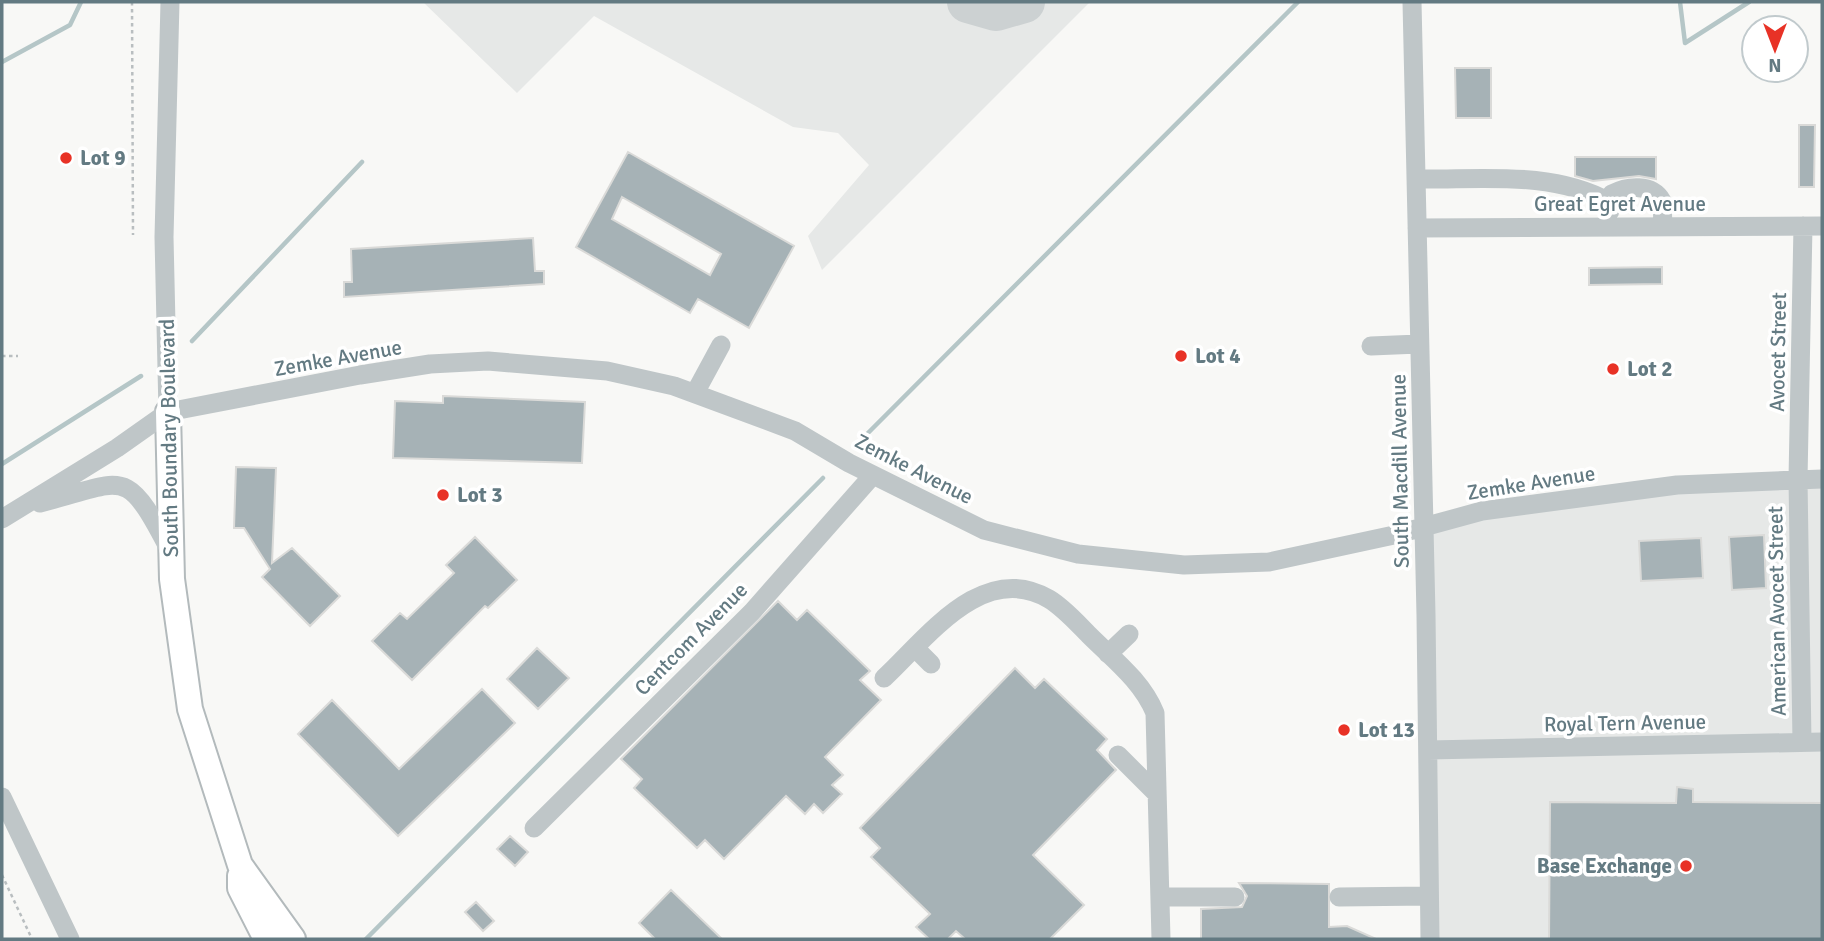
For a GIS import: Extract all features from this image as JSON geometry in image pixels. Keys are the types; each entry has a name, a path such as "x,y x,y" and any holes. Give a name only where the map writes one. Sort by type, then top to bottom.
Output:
{"main road":[{"name":"South Boundary Boulevard","path":"168,412 171,552 180,654 190,709 240,865 240,888 266,939"},
{"name":"South Boundary Boulevard","path":"240,865 293,939"}],"street":[{"name":"South Boundary Boulevard","path":"168,412 164,237 170,2"},
{"name":"South Macdill Avenue","path":"1412,2 1430,939"},
{"path":"1416,179 1554,181 1589,191 1609,202"},
{"path":"1610,227 1609,202 1612,194 1624,188 1649,189 1662,201 1663,227"},
{"name":"Great Egret Avenue","path":"1417,228 1813,226"},
{"name":"Avocet Street","path":"1798,479 1813,226"},
{"path":"1371,346 1419,344"},
{"path":"695,393 720,345"},
{"name":"Zemke Avenue","path":"2,519 168,412 360,375 430,364 488,361 607,370 695,393 795,431 873,475 984,530 1078,554 1184,565 1269,562 1495,509 1677,485 1822,479"},
{"name":"Centcom Avenue","path":"534,828 752,612 873,475"},
{"name":"American Avocet Street","path":"1798,479 1802,742"},
{"name":"Zemke Avenue","path":"22,507 100,484 115,484 137,494 171,552"},
{"path":"884,678 969,600 981,593 1010,588 1030,590 1053,601 1142,688 1155,713 1159,776 1156,793 1161,939"},
{"path":"1108,654 1129,634"},
{"path":"915,649 931,664"},
{"name":"Royal Tern Avenue","path":"1428,750 1822,742"},
{"path":"1118,755 1156,793"},
{"path":"2,797 70,939"},
{"path":"1339,897 1429,895"},
{"path":"1161,897 1236,897"}],"path":[{"path":"132,2 134,235"},
{"path":"2,356 18,356"},
{"path":"2,875 32,939"}],"shaded area":[{"path":"423,2 1090,2 822,270 808,236 869,165 838,133 793,127 594,16 517,93"},
{"path":"1822,479 1822,939 1430,939 1423,528 1482,511"}],"building":[{"path":"1455,68 1491,68 1491,118 1456,118"},
{"path":"1799,125 1815,125 1814,187 1799,187"},
{"path":"628,152 794,246 749,328 698,299 690,313 576,247","holes":["622,197 721,254 710,275 612,219"]},
{"path":"1575,157 1656,157 1656,179 1639,176 1593,181 1575,176"},
{"path":"533,238 535,271 544,271 544,284 344,297 344,282 352,282 351,249"},
{"path":"1662,267 1662,284 1589,285 1589,268"},
{"path":"443,396 585,402 582,463 393,458 395,401 443,403"},
{"path":"236,467 276,468 272,563 292,548 340,596 310,626 262,577 270,569 244,528 234,528"},
{"path":"1764,535 1766,588 1732,590 1729,537"},
{"path":"475,537 517,580 488,608 485,606 412,680 372,641 400,613 407,619 454,573 446,565"},
{"path":"1701,538 1703,578 1641,581 1639,541"},
{"path":"778,601 797,620 807,610 870,671 860,680 881,700 825,757 843,775 832,785 842,794 823,813 814,804 805,814 786,796 724,859 705,840 697,848 634,788 642,779 621,759"},
{"path":"537,648 569,678 538,709 507,679"},
{"path":"1015,668 1035,688 1044,679 1107,739 1097,750 1116,770 1033,855 1084,905 1050,939 965,939 956,931 948,939 929,939 916,927 930,914 871,857 880,848 860,828"},
{"path":"482,689 515,723 398,836 298,734 332,700 399,769"},
{"name":"Base Exchange","path":"1677,787 1693,789 1693,802 1822,803 1822,939 1549,939 1550,802 1676,803"},
{"path":"510,836 528,852 515,866 497,849"},
{"path":"1239,883 1329,884 1329,927 1347,926 1376,939 1201,939 1201,909 1242,907 1247,896"},
{"path":"671,890 722,939 655,939 639,923"},
{"path":"476,902 494,921 483,931 465,912"}],"waterway":[{"path":"2,62 70,25 81,2"},
{"path":"864,437 1298,2"},
{"path":"1680,2 1685,43 1749,2"},
{"path":"192,341 362,162"},
{"path":"2,464 141,376"},
{"path":"366,939 823,478"}],"taxiway":[{"path":"968,2 996,10 1024,2"}],"place":[{"name":"Lot 9","path":"66,158"},
{"name":"Lot 4","path":"1181,356"},
{"name":"Lot 2","path":"1613,369"},
{"name":"Lot 3","path":"443,495"},
{"name":"Lot 13","path":"1344,730"},
{"name":"Base Exchange","path":"1686,866"}]}
